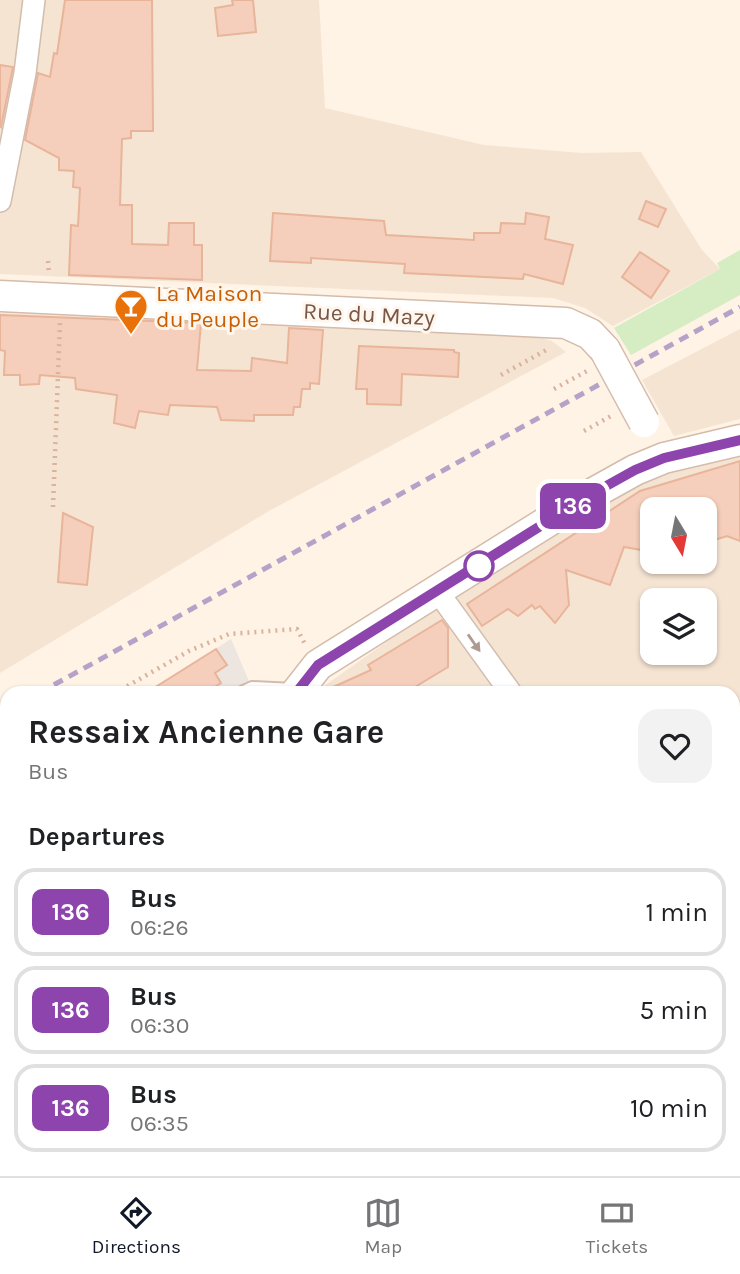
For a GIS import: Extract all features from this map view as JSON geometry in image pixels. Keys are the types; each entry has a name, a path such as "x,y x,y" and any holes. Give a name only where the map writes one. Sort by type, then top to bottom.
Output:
{"street":[{"path":"0,201 25,73 34,0"},
{"name":"Rue du Mazy","path":"0,296 566,323 579,327"},
{"path":"579,327 630,417 664,458"},
{"path":"301,686 318,665 590,495 664,458 740,440"},
{"path":"438,592 505,686"}],"path":[{"path":"53,507 61,299"},
{"path":"501,375 561,342 579,327"},
{"path":"554,388 598,359"},
{"path":"584,431 630,417"},
{"path":"127,686 189,651 229,634 297,629 318,665"}],"shaded area":[{"path":"0,0 319,0 325,108 484,145 582,153 641,152 702,250 720,269 613,326 585,308 553,298 0,274"},
{"path":"0,313 535,336 552,341 566,352 269,511 0,673"},
{"path":"740,329 740,419 674,436 642,380"},
{"path":"740,450 740,686 324,686 432,610 457,597 589,508 651,477"},
{"path":"231,639 251,686 158,686"}],"green space":[{"path":"740,250 740,295 631,355 614,328 720,269 717,263"}],"building":[{"path":"65,0 152,0 153,131 131,131 131,138 122,139 120,205 132,205 132,244 168,245 169,223 194,223 194,245 202,245 202,280 69,275 71,225 78,226 80,188 73,187 74,171 59,170 59,158 25,140 38,73 50,77 54,53 57,54"},
{"path":"232,0 253,0 256,32 218,36 215,8 233,5"},
{"path":"0,65 13,67 1,127 0,126"},
{"path":"646,201 666,209 658,227 639,219"},
{"path":"273,213 384,221 386,235 474,240 474,233 500,233 501,223 525,224 526,213 549,217 545,239 573,245 563,284 524,274 523,279 404,273 405,264 311,258 311,263 270,261"},
{"path":"640,252 669,271 651,298 622,277"},
{"path":"0,315 201,323 197,370 251,371 252,358 287,363 289,328 323,330 319,384 310,383 310,389 302,389 300,407 294,407 293,415 254,415 254,421 221,420 217,407 170,405 168,415 139,411 135,428 114,423 117,395 76,389 75,378 40,375 39,384 20,385 20,375 4,375 5,351 0,350"},
{"path":"359,346 454,350 459,353 458,377 402,374 401,405 367,404 367,389 356,389"},
{"path":"740,461 740,541 727,536 718,539 718,497 640,497 640,550 624,547 610,585 566,570 569,605 555,623 540,606 535,609 532,605 518,616 508,609 482,626 467,604 640,491"},
{"path":"63,513 93,527 87,585 58,582"},
{"path":"442,620 448,628 448,667 417,686 336,686 371,670 368,665"},
{"path":"216,649 227,665 215,673 221,683 216,686 157,686"}],"railway":[{"path":"52,686 740,307"}],"bus line":[{"name":"136","path":"300,686 318,665 590,495 635,470 664,458 740,440"}],"place":[{"name":"La Maison du Peuple","path":"131,336"}]}
